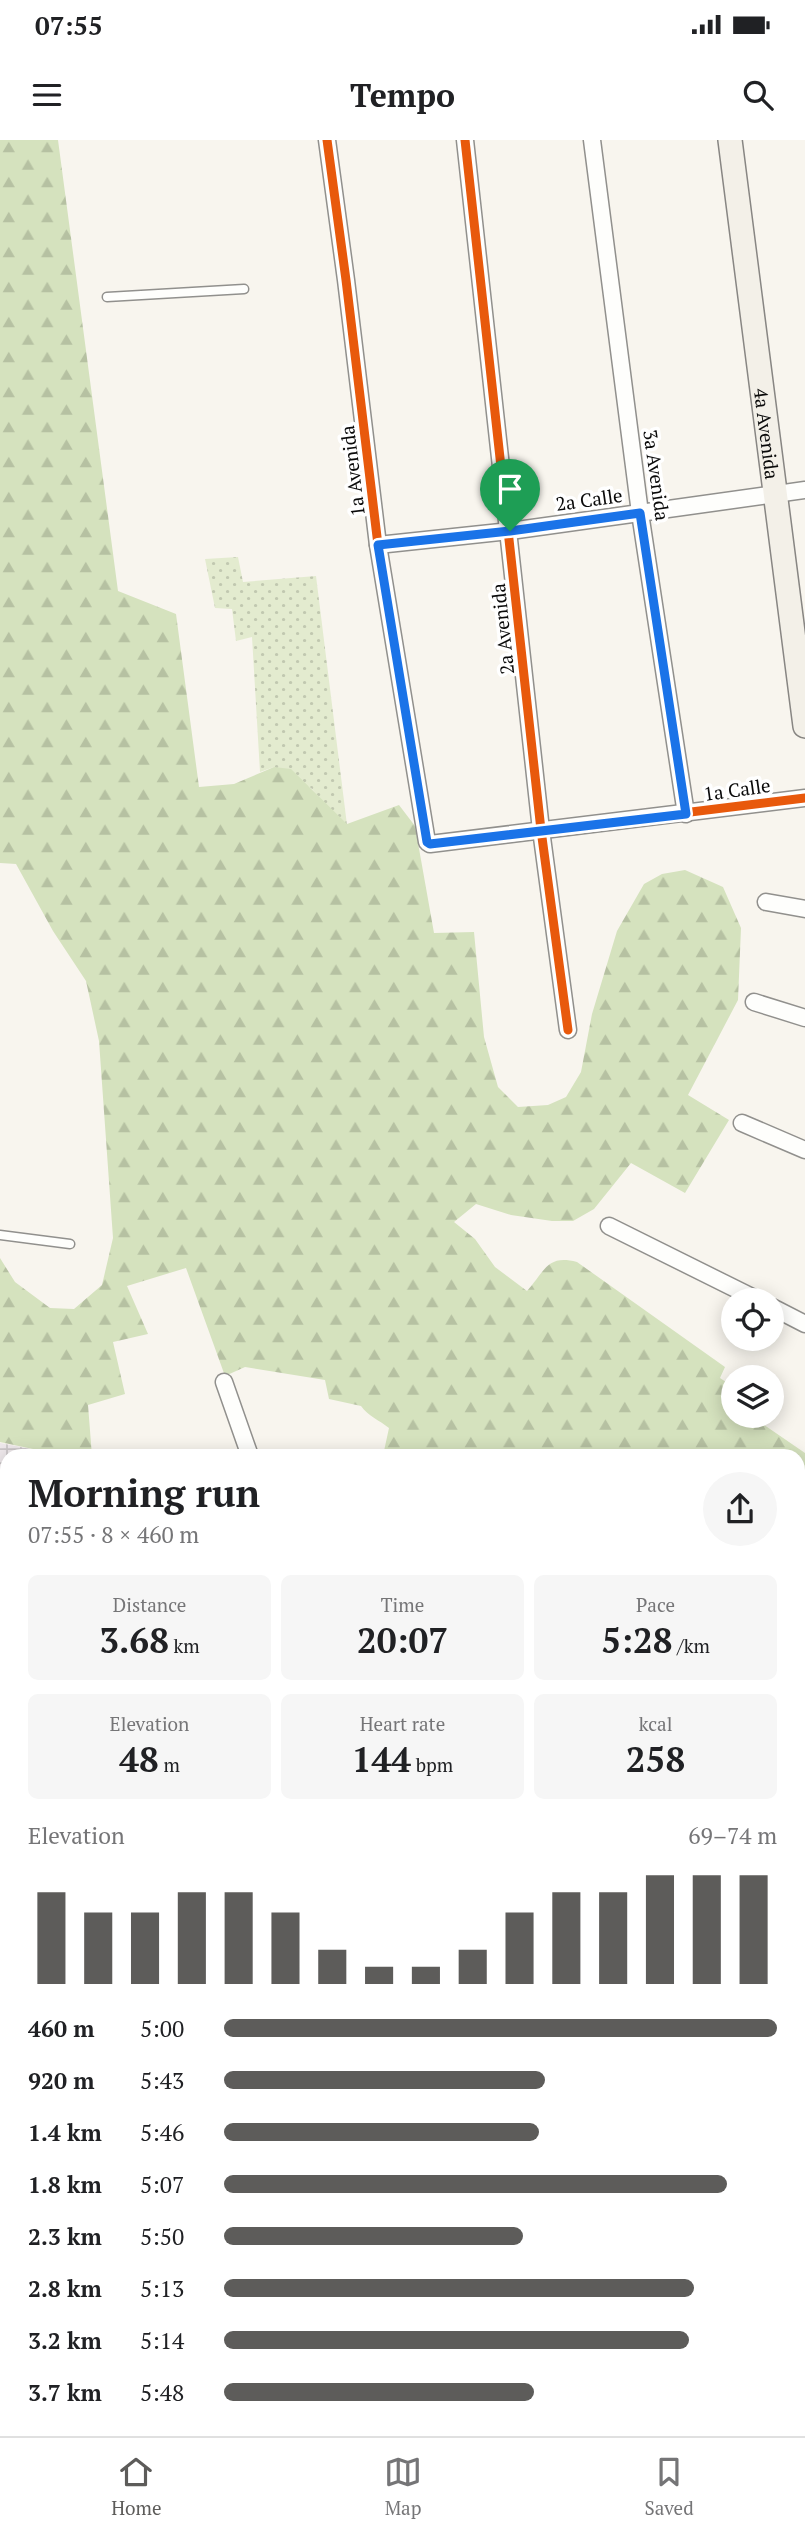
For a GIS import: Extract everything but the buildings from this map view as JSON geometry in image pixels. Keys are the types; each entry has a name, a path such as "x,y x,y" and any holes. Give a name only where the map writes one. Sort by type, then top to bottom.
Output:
{"street":[{"name":"1a Avenida","path":"327,140 378,545 425,839"},
{"name":"2a Avenida","path":"466,140 541,830 568,1030"},
{"name":"3a Avenida","path":"593,140 640,513 686,814"},
{"name":"4a Avenida","path":"730,140 805,726"},
{"name":"2a Calle","path":"378,545 510,531 805,490"},
{"name":"1a Calle","path":"425,839 430,844 805,798"},
{"path":"766,902 805,909"},
{"path":"754,1002 805,1018"},
{"path":"742,1123 805,1150"},
{"path":"609,1226 734,1288"},
{"path":"784,1313 805,1324"},
{"path":"224,1382 248,1449"}],"lane":[{"path":"107,297 244,289"},
{"path":"0,1235 70,1244"}],"shaded area":[{"path":"0,1443 30,1449 0,1449"}],"green space":[{"path":"0,140 58,140 118,591 176,614 199,787 234,784 274,767 291,769 347,824 399,805 415,826 434,933 474,932 484,1037 498,1087 518,1107 548,1105 566,1097 581,1072 592,1014 617,931 644,884 662,874 685,870 723,887 741,928 738,1000 688,1095 729,1120 685,1193 631,1163 594,1209 573,1221 511,1215 476,1204 454,1222 475,1239 495,1267 527,1291 553,1262 577,1262 722,1365 721,1428 769,1428 799,1449 384,1449 389,1428 361,1406 329,1399 325,1380 245,1367 225,1376 186,1268 127,1286 148,1334 113,1342 125,1394 88,1405 91,1449 33,1449 0,1442 0,1258 15,1282 50,1308 74,1309 102,1285 113,1238 99,1041 86,981 53,931 16,864 0,863"},
{"path":"238,557 243,582 316,576 347,825 311,788 274,767 260,772 252,637 236,641 232,609 215,608 205,559"}],"cycle path":[{"path":"327,140 378,545 427,842 430,844 805,798"},
{"path":"465,140 541,830 568,1030"}],"route":[{"path":"640,513 686,814 430,844 425,839 378,545 510,531 640,513"}]}
